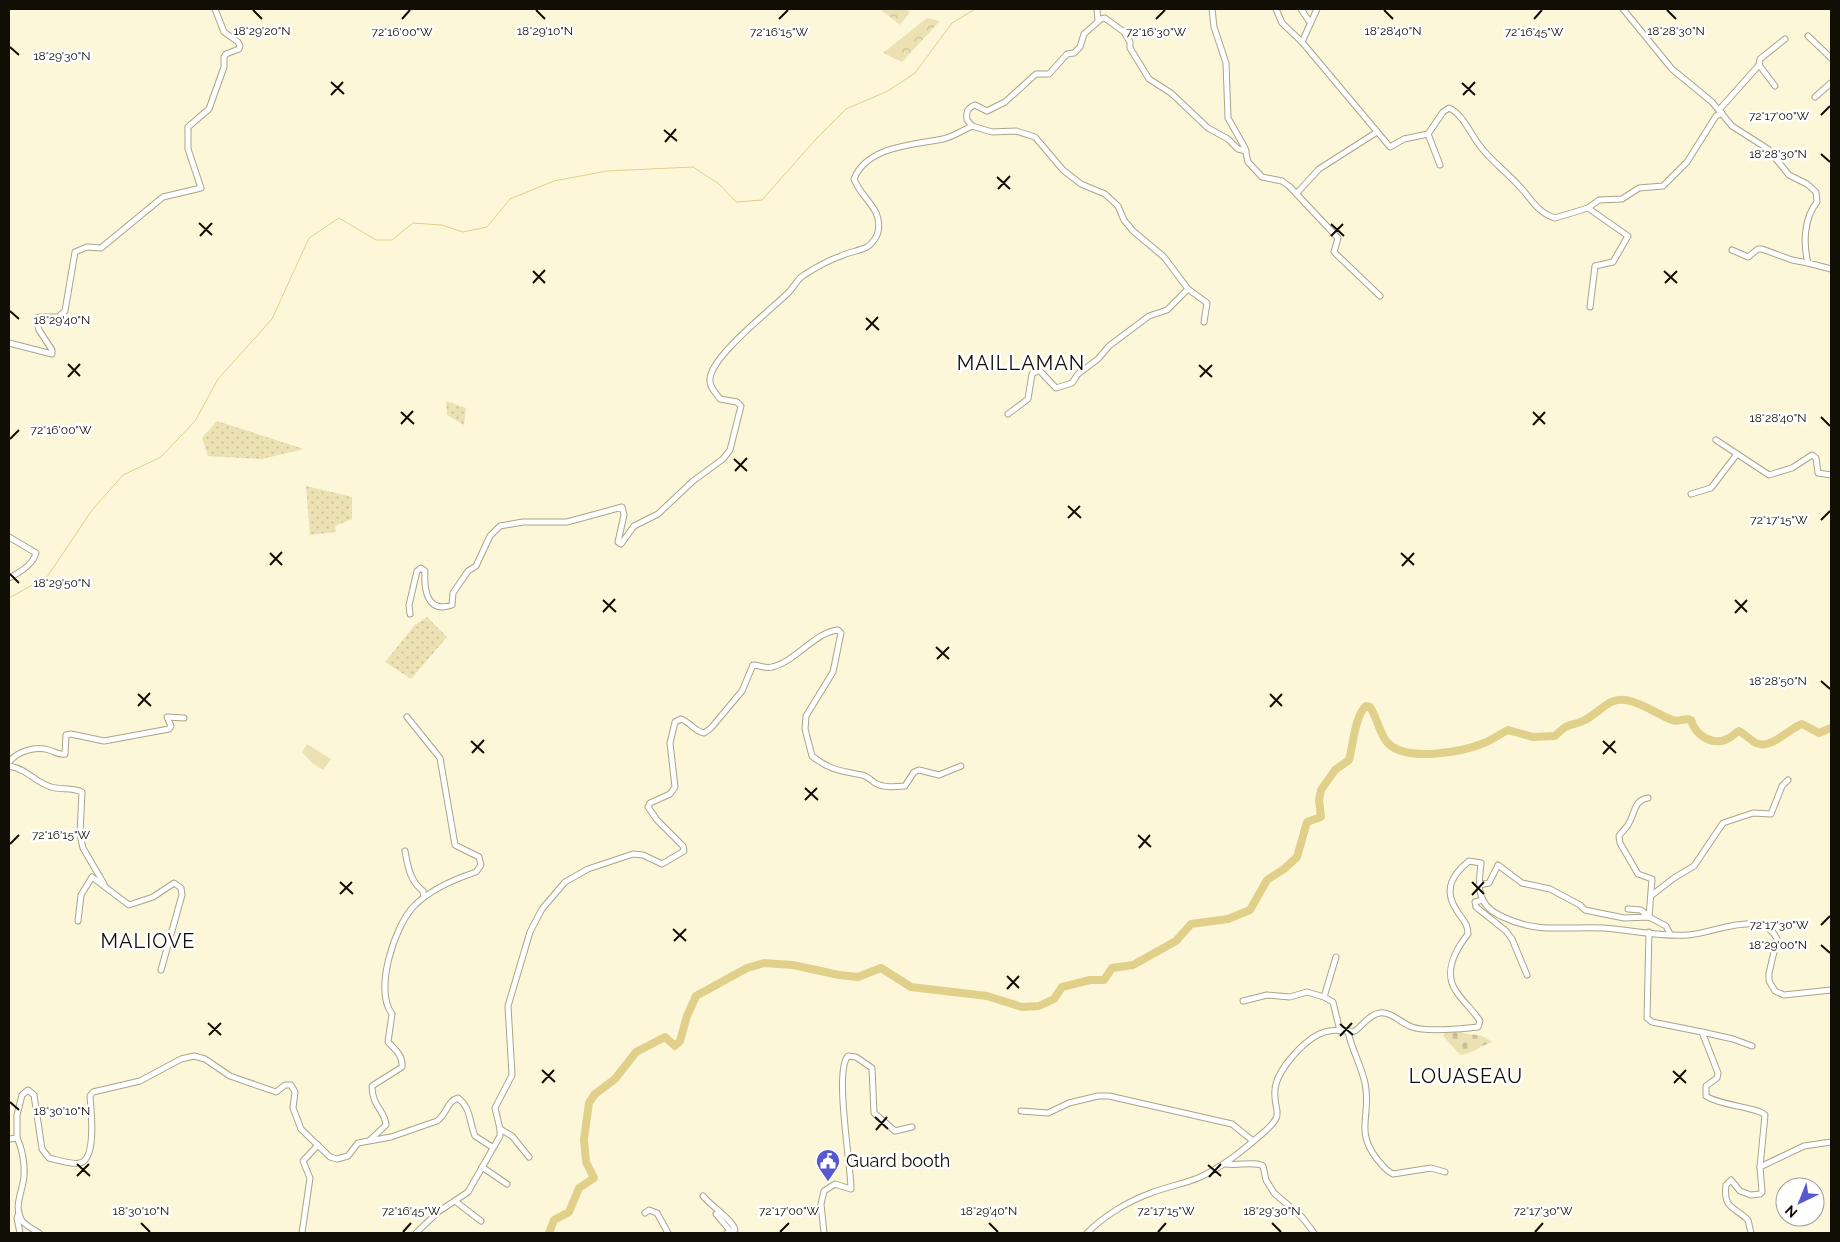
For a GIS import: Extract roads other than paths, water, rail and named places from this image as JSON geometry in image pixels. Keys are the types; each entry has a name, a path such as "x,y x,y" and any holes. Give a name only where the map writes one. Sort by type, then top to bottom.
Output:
{"street":[{"path":"9,342 52,354 52,350 36,325 36,319 39,317 58,318 65,311 75,252 87,247 101,248 163,197 201,188 188,149 188,127 209,109 224,67 224,57 226,54 239,49 240,46 238,42 224,32 215,9"},
{"path":"1097,9 1098,22"},
{"path":"1212,9 1214,27 1226,63 1228,118 1246,151 1248,162 1262,177 1282,182 1297,193 1338,238 1339,241 1333,250 1334,252 1380,296"},
{"path":"1276,9 1282,23 1302,42 1390,147 1404,139 1428,134 1446,109 1453,110 1485,153 1543,213 1555,218 1588,208 1599,200 1622,199 1638,188 1663,186 1687,162 1716,116 1759,65 1762,57 1785,39"},
{"path":"1301,9 1309,22"},
{"path":"1302,42 1316,9"},
{"path":"1623,9 1672,69 1721,112 1732,126 1768,149 1789,175 1807,184 1816,192 1817,202 1810,211 1805,240 1808,262"},
{"path":"1204,322 1207,304 1188,289 1164,257 1132,231 1124,220 1118,206 1105,194 1080,184 1063,170 1035,137 1016,131 992,132 972,126 967,120 966,111 975,105 987,111 1006,102 1036,74 1050,74 1067,54 1074,53 1080,47 1084,34 1105,18 1124,32 1130,42 1130,48 1149,79 1171,93 1208,128 1228,139 1238,149 1246,151"},
{"path":"1808,36 1831,58"},
{"path":"1759,65 1775,86"},
{"path":"1815,97 1831,83"},
{"path":"410,614 409,605 417,571 421,568 425,571 424,591 427,599 439,606 452,605 453,593 468,571 476,566 490,536 500,526 523,522 567,522 622,507 624,515 618,542 621,544 634,526 658,514 693,481 724,459 730,450 740,406 737,402 720,399 711,386 709,378 721,358 753,323 790,291 802,276 839,256 868,246 874,240 878,234 879,218 877,211 859,192 854,179 857,171 871,158 886,150 945,139 972,126"},
{"path":"1297,193 1319,169 1377,132"},
{"path":"1428,134 1440,165"},
{"path":"1588,208 1628,236 1613,262 1595,266 1590,307"},
{"path":"1732,250 1748,257 1762,249 1792,260 1808,262 1831,269"},
{"path":"1008,414 1028,399 1032,374 1038,370 1056,388 1072,383 1078,374 1098,359 1109,346 1148,316 1167,310 1188,289"},
{"path":"1716,440 1769,474 1792,468 1812,455 1816,458 1819,474 1831,475"},
{"path":"1691,494 1711,488 1737,454"},
{"path":"9,537 36,553 36,556 32,562 9,578"},
{"path":"416,1233 438,1212 472,1187 492,1147 500,1136 496,1102 512,1075 508,1006 530,932 542,909 565,882 588,869 633,854 643,855 662,864 684,850 683,846 657,820 648,807 650,803 670,794 675,787 670,743 677,720 685,721 699,732 704,733 711,728 742,691 753,665 764,668 774,666 809,646 822,635 838,630 841,633 833,672 806,716 805,729 812,756 834,770 847,774 863,775 877,784 891,787 905,786 914,772 919,770 939,775 960,766"},
{"path":"104,884 83,848 80,834 82,792 76,789 64,790 48,786 24,770 9,764 15,755 22,751 43,750 65,754 66,735 71,734 104,741 168,729 171,726 167,717 184,718"},
{"path":"369,1141 386,1125 386,1118 374,1102 372,1086 402,1067 401,1056 388,1042 392,1014 386,1006 385,972 404,922 412,908 424,898 476,872 481,865 479,857 455,845 440,758 407,717"},
{"path":"1652,896 1674,878 1694,866 1723,823 1753,813 1771,814 1782,786 1788,780"},
{"path":"1648,798 1643,799 1635,806 1628,825 1619,836 1620,843 1638,874 1652,878 1649,917"},
{"path":"405,851 409,871 416,886 423,891 424,898"},
{"path":"1087,1233 1101,1220 1143,1196 1197,1178 1226,1164 1253,1141 1276,1120 1279,1113 1275,1090 1281,1074 1301,1046 1317,1035 1329,1031 1355,1031 1373,1015 1380,1013 1386,1013 1410,1027 1422,1030 1478,1027 1480,1021 1474,1011 1455,990 1451,978 1454,953 1468,934 1467,923 1456,910 1451,899 1451,879 1470,861 1481,862 1479,885 1483,900 1493,912 1519,925 1567,930 1603,928 1690,935 1729,926 1762,925 1771,930 1777,939 1769,973 1769,981 1775,991 1784,994 1831,990"},
{"path":"1479,885 1489,883 1498,865 1522,883 1550,889 1580,905 1585,910 1624,918 1649,917"},
{"path":"78,921 78,903 86,884 92,877 130,905 153,897 174,883 181,888 182,895 161,970"},
{"path":"1483,900 1475,902 1478,911 1506,931 1516,946 1527,975"},
{"path":"1628,909 1641,910 1649,917 1666,926 1670,934"},
{"path":"1649,932 1647,1018 1652,1022 1733,1039 1752,1046"},
{"path":"1324,996 1336,957"},
{"path":"1244,1001 1267,995 1290,998 1307,992 1324,996 1333,1002 1340,1031"},
{"path":"1348,1032 1366,1085 1367,1106 1364,1131 1371,1152 1388,1172 1394,1174 1431,1168 1445,1172"},
{"path":"1702,1032 1718,1073 1717,1078 1706,1086 1706,1096 1734,1107 1758,1111 1765,1115 1760,1167 1762,1192 1751,1195 1740,1191 1732,1180 1726,1185 1726,1200 1735,1211 1748,1220 1751,1233"},
{"path":"39,1233 23,1222 19,1213 18,1203 24,1174 21,1146 16,1138 17,1115 22,1095 28,1090 34,1095 42,1149 46,1155 49,1158 78,1164 84,1162 90,1155 90,1096 93,1092 140,1081 181,1059 194,1056 205,1059 230,1076 276,1092 285,1085 291,1085 295,1092 294,1108 301,1129 330,1157 337,1159 348,1156 358,1143 391,1137 437,1120 442,1117 451,1100 458,1098 465,1103 470,1114 475,1136 492,1147"},
{"path":"824,1233 821,1204 824,1191 834,1184 851,1189 851,1170 844,1124 843,1080 844,1060 848,1056 856,1057 872,1068 874,1113 895,1131 912,1127"},
{"path":"1021,1111 1048,1112 1069,1103 1098,1096 1109,1096 1232,1124 1253,1141"},
{"path":"500,1129 512,1136 529,1156"},
{"path":"9,1139 16,1138"},
{"path":"1760,1167 1804,1146 1831,1142"},
{"path":"302,1233 310,1178 303,1161 318,1145"},
{"path":"1226,1164 1240,1166 1254,1163 1264,1166 1266,1180 1274,1193 1293,1208 1314,1233"},
{"path":"482,1167 507,1184"},
{"path":"703,1196 712,1207 731,1221 735,1230 730,1233 714,1212"},
{"path":"455,1201 481,1221"},
{"path":"645,1213 649,1210 658,1212 668,1233"},
{"path":"19,1213 17,1218 20,1233"}],"waterway":[{"path":"9,598 47,577 92,510 123,475 161,457 195,421 218,379 272,319 309,238 339,218 376,240 392,240 413,223 442,225 463,232 487,227 510,199 554,181 607,171 693,167 719,184 736,202 762,200 816,139 846,109 888,91 915,73 952,23 975,9"},
{"path":"1001,9 1010,9"},
{"path":"549,1233 554,1220 569,1212 579,1188 594,1178 586,1162 584,1139 589,1103 595,1094 615,1079 636,1052 665,1037 675,1046 680,1041 687,1016 696,996 747,968 764,963 793,965 858,977 881,968 911,987 987,996 1022,1007 1039,1006 1054,999 1062,987 1090,980 1104,980 1112,968 1133,965 1176,941 1191,924 1228,919 1250,910 1267,880 1284,869 1297,857 1307,822 1321,817 1319,800 1321,790 1335,770 1349,760 1359,716 1366,706 1370,707 1387,742 1395,748 1420,754 1462,750 1487,742 1508,730 1533,737 1555,736 1567,726 1585,720 1611,702 1618,700 1626,700 1642,705 1675,721 1691,720 1693,726 1701,735 1717,741 1730,737 1739,731 1756,743 1768,744 1802,724 1819,733 1831,728"}],"place":[{"name":"Guard booth","path":"828,1182"}],"district":[{"name":"MAILLAMAN","path":"1021,363"},
{"name":"MALIOVE","path":"148,941"},
{"name":"LOUASEAU","path":"1466,1076"}]}
